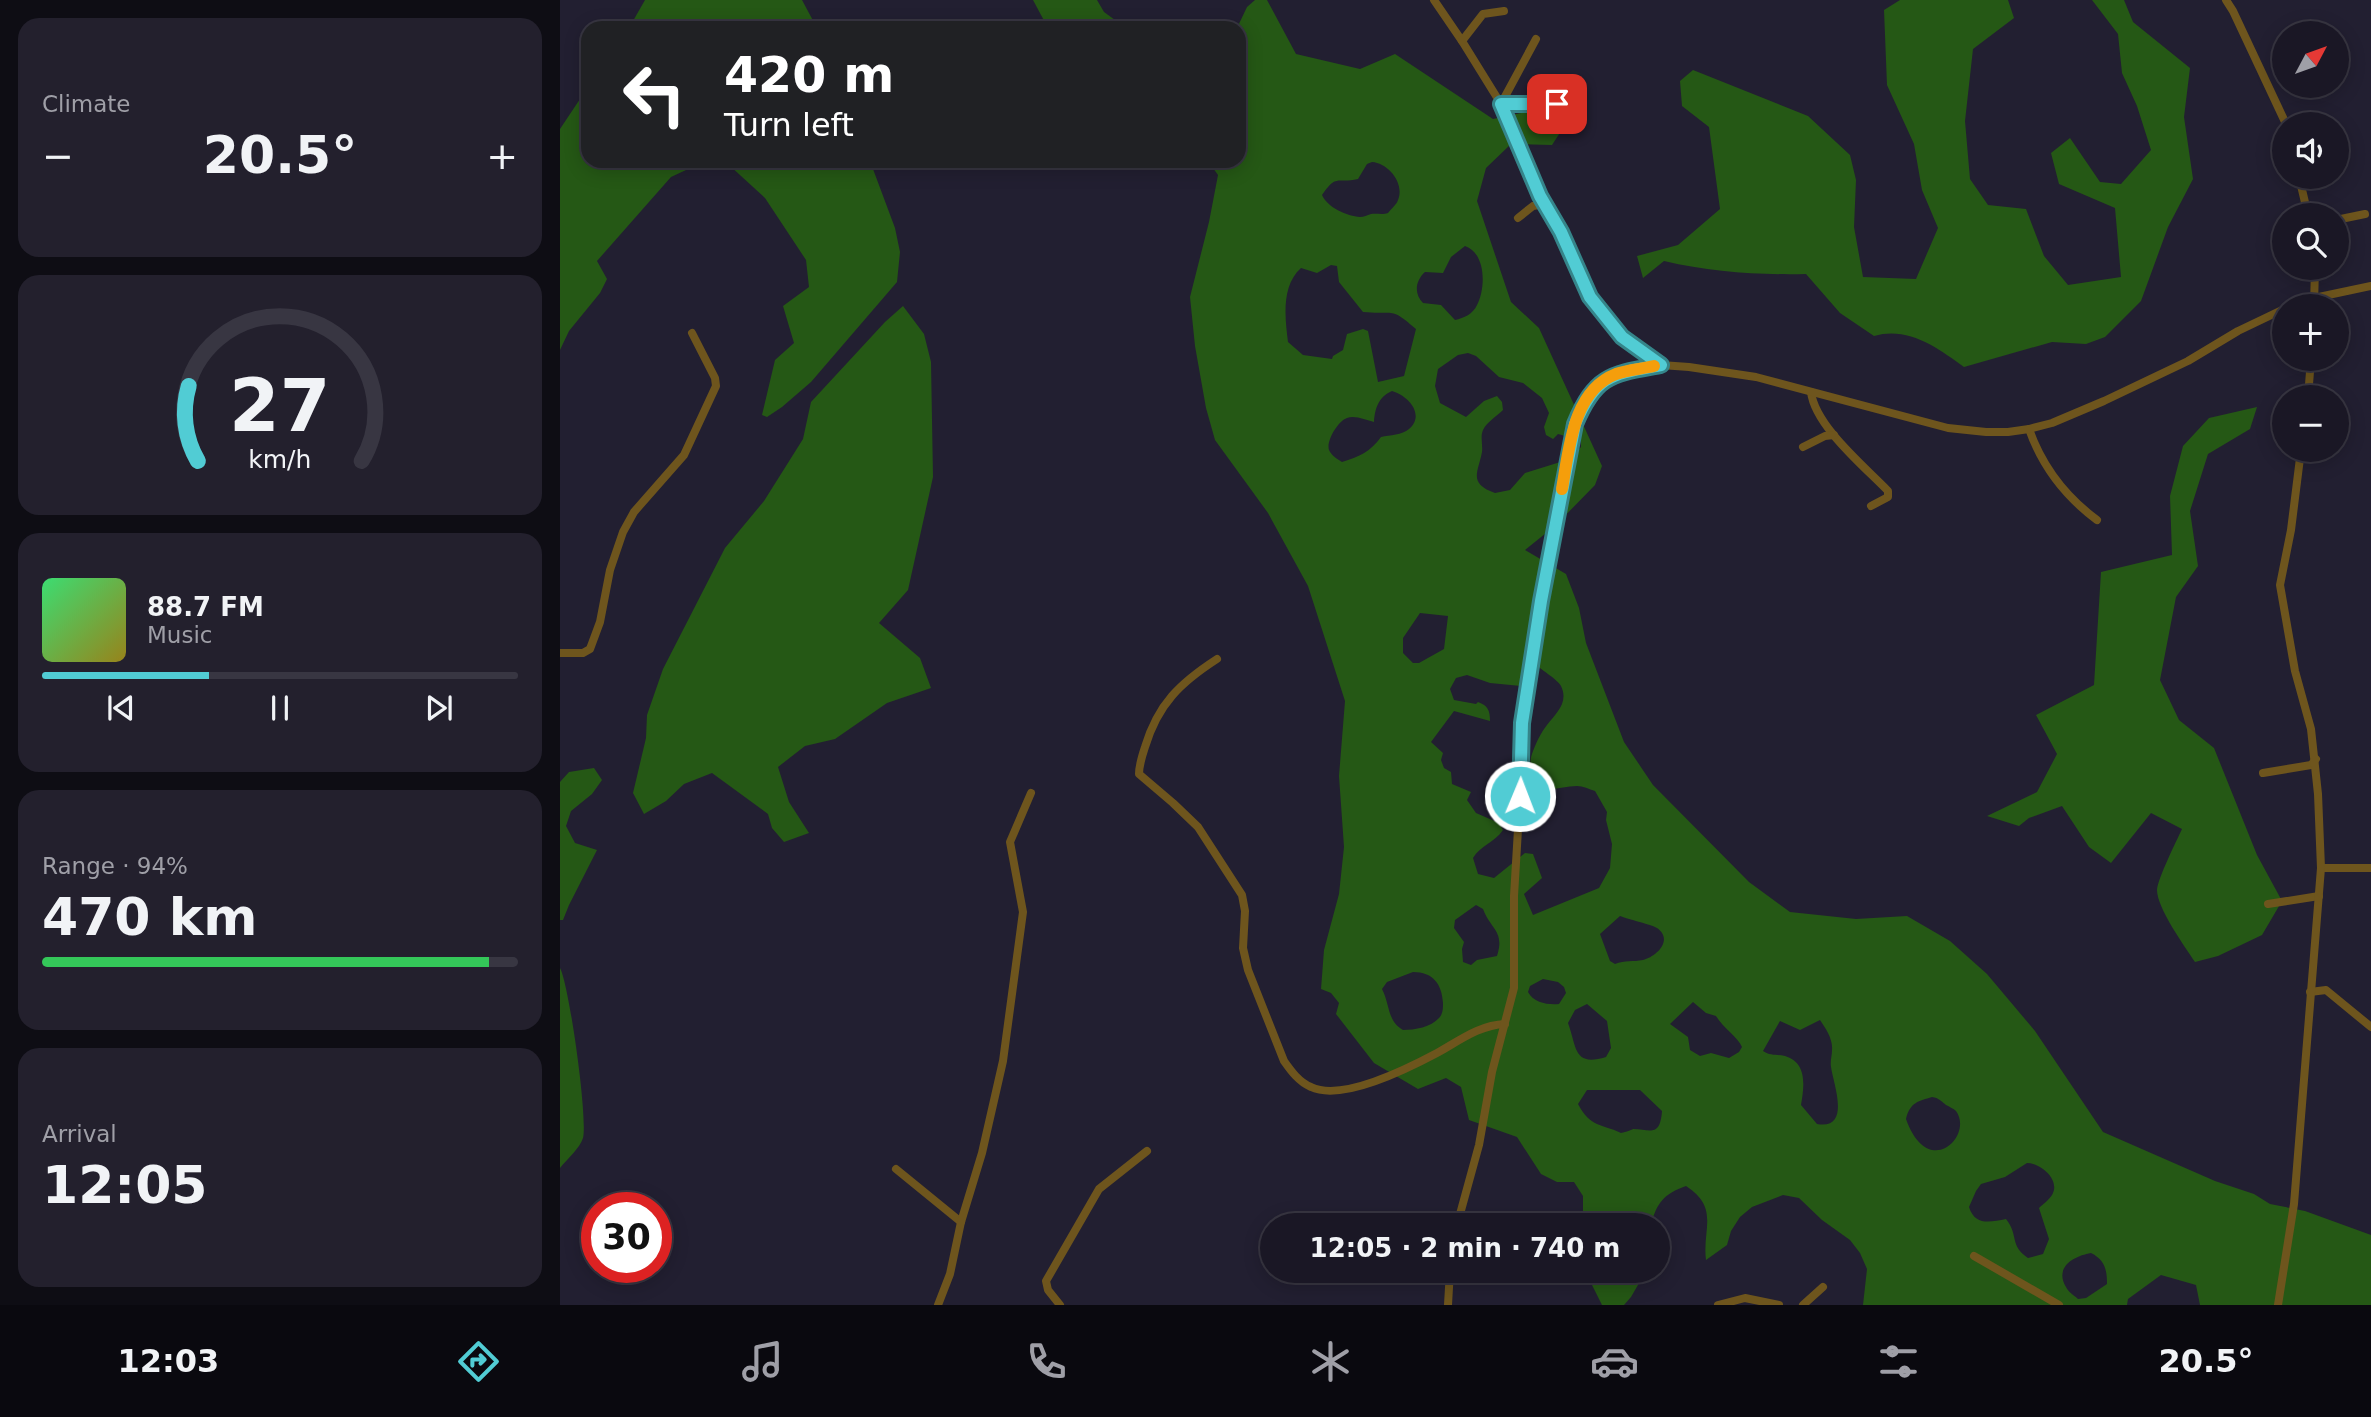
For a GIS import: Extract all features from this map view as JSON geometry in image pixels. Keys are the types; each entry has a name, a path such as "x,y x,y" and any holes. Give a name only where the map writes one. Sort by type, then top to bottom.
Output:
{"street":[{"path":"1434,0 1501,104 1544,204 1561,232 1590,297 1622,337 1661,365"},
{"path":"2226,0 2280,112"},
{"path":"1462,41 1483,14 1504,11"},
{"path":"1501,104 1536,39"},
{"path":"1501,104 1557,104 1561,96"},
{"path":"1518,218 1533,206 1544,204"},
{"path":"2349,217 2365,214"},
{"path":"2342,294 2371,286"},
{"path":"1460,1213 1479,1145 1492,1072 1515,980 1514,896 1521,730 1541,601 1571,439 1582,407 1602,382 1616,374 1661,365 1755,377 1959,429 1998,433 2029,429 2060,420 2171,370 2272,315"},
{"path":"560,653 583,653 590,649 600,622 610,570 623,532 634,512 684,456 716,386 715,378 692,332"},
{"path":"1811,392 1812,403 1834,435 1888,491 1888,497 1871,506"},
{"path":"2029,429 2054,478 2097,520"},
{"path":"1803,447 1825,436 1834,435"},
{"path":"2278,1305 2294,1204 2321,868 2316,759 2305,701 2295,671 2280,585 2291,530 2300,462"},
{"path":"1217,659 1182,684 1158,713 1139,774 1198,827 1242,895 1245,911 1243,948 1248,970 1284,1061 1291,1070 1310,1087 1335,1092 1364,1085 1412,1066 1487,1026 1505,1024"},
{"path":"2263,773 2311,765 2316,759"},
{"path":"938,1305 950,1274 1003,1061 1023,912 1010,842 1031,793"},
{"path":"2321,868 2371,868"},
{"path":"2268,904 2319,896"},
{"path":"2310,992 2326,990 2371,1027"},
{"path":"1060,1305 1046,1286 1053,1270 1099,1189 1147,1151"},
{"path":"896,1168 961,1222"},
{"path":"1974,1256 2059,1305"},
{"path":"1447,1305 1449,1283"},
{"path":"1803,1305 1823,1287"},
{"path":"1718,1305 1745,1298 1779,1305"}],"green space":[{"path":"645,0 802,0 813,21 633,21"},
{"path":"1033,0 1097,0 1104,12 1116,21 1044,21"},
{"path":"1255,0 1267,0 1296,54 1360,69 1395,54 1493,119 1549,107 1565,125 1552,145 1511,144 1486,168 1477,201 1511,302 1539,328 1602,466 1595,485 1556,525 1525,550 1566,574 1579,608 1586,643 1624,742 1653,785 1749,882 1790,912 1856,919 1907,916 1950,941 1987,974 2035,1031 2103,1132 2215,1181 2254,1194 2270,1204 2305,1211 2371,1235 2371,1305 2200,1305 2196,1285 2161,1275 2128,1299 2127,1305 1863,1305 1867,1269 1860,1253 1850,1240 1822,1220 1799,1198 1783,1195 1752,1207 1740,1217 1731,1231 1727,1245 1706,1260 1706,1211 1703,1202 1686,1186 1662,1200 1655,1213 1583,1213 1583,1196 1574,1182 1557,1182 1541,1174 1517,1137 1469,1120 1461,1087 1446,1078 1418,1089 1374,1063 1336,1014 1339,1003 1331,993 1321,989 1324,950 1339,894 1344,847 1339,776 1345,701 1308,586 1268,513 1215,440 1206,408 1195,346 1190,297 1218,175 1213,168 1246,168 1246,21 1240,21 1247,7","holes":["1372,162 1384,166 1397,181 1400,194 1388,213 1360,217 1349,215 1325,200 1322,195 1331,184 1358,179 1367,164","1465,246 1472,250 1480,263 1483,281 1475,308 1468,315 1455,320 1441,305 1423,303 1417,288 1419,279 1425,272 1443,273 1451,257","1331,265 1337,266 1339,282 1363,312 1396,314 1416,329 1404,376 1378,382 1368,331 1363,329 1347,334 1343,350 1332,359 1303,355 1288,342 1286,303 1290,284 1301,268 1317,273","1468,353 1476,356 1499,377 1523,383 1542,398 1549,413 1544,427 1546,435 1553,439 1558,434 1565,436 1577,432 1581,438 1581,447 1570,459 1525,473 1510,490 1495,493 1481,485 1477,472 1482,452 1483,430 1503,410 1502,402 1497,396 1484,401 1466,417 1440,403 1435,386 1438,369 1458,355","1392,391 1408,401 1415,411 1416,417 1409,429 1381,437 1373,447 1359,456 1342,462 1336,458 1330,452 1329,446 1337,427 1350,417 1374,422 1380,400","1420,613 1448,616 1444,649 1419,663 1413,663 1403,653 1403,638","1536,665 1553,678 1563,692 1562,703 1543,731 1532,754 1532,782 1548,789 1577,786 1595,791 1607,812 1606,820 1612,844 1610,868 1599,888 1533,915 1524,894 1542,878 1533,854 1525,853 1494,878 1478,874 1473,858 1503,830 1499,823 1476,813 1467,800 1471,792 1452,784 1451,772 1444,768 1441,760 1443,753 1431,742 1454,711 1490,721 1488,709 1478,702 1476,704 1454,700 1450,689 1456,678 1467,675 1490,683 1521,686","1476,905 1483,909 1498,936 1497,956 1477,960 1471,965 1463,962 1464,942 1454,928 1455,920","1620,916 1655,927 1664,938 1658,952 1653,955 1643,960 1615,964 1610,961 1600,934","1413,972 1431,977 1442,996 1441,1015 1432,1024 1403,1030 1394,1022 1382,989 1387,982","1543,979 1558,982 1566,993 1559,1004 1550,1004 1534,999 1528,992 1530,986","1693,1002 1706,1013 1716,1016 1742,1047 1729,1058 1711,1053 1700,1056 1690,1050 1688,1037 1670,1024","1587,1004 1607,1021 1611,1048 1606,1057 1587,1059 1578,1053 1568,1023 1575,1010","1820,1020 1829,1034 1838,1104 1834,1120 1828,1124 1817,1124 1801,1105 1803,1076 1798,1064 1785,1056 1763,1051 1780,1021 1800,1030","1587,1090 1640,1090 1662,1111 1661,1120 1653,1130 1633,1129 1621,1133 1596,1124 1578,1104","1934,1097 1956,1111 1960,1121 1959,1132 1954,1141 1946,1148 1936,1150 1926,1147 1915,1137 1906,1119 1910,1109 1919,1101","2027,1163 2048,1173 2054,1189 2052,1195 2039,1208 2049,1239 2043,1254 2028,1258 2022,1253 2006,1219 1989,1222 1975,1217 1969,1207 1981,1184 2005,1177","2091,1253 2099,1259 2104,1266 2107,1284 2086,1298 2078,1299 2068,1291 2062,1274 2064,1268 2078,1257"]},
{"path":"1900,0 2008,0 2014,18 1973,49 1965,121 1970,179 1988,205 2026,209 2044,256 2068,285 2121,277 2115,208 2059,184 2051,153 2070,138 2100,182 2121,184 2151,150 2137,106 2122,73 2118,34 2092,0 2124,0 2133,22 2190,68 2184,117 2193,179 2168,227 2141,301 2105,337 2086,344 2052,342 1964,367 1933,346 1911,336 1874,336 1840,313 1806,274 1735,272 1664,261 1643,278 1637,256 1678,245 1720,209 1709,127 1682,106 1680,81 1693,70 1808,116 1850,155 1856,180 1854,227 1863,277 1916,279 1938,228 1922,190 1914,144 1887,85 1884,10"},
{"path":"581,98 581,168 690,168 671,177 597,261 607,279 600,293 569,331 560,350 560,129"},
{"path":"732,168 873,168 895,228 900,252 897,282 811,382 767,417 762,415 775,360 794,343 783,306 809,287 806,260 765,198"},
{"path":"903,306 924,334 931,362 933,477 908,590 879,623 920,658 931,688 887,703 835,739 805,746 778,767 789,802 809,833 784,842 772,828 768,814 712,773 684,784 666,801 644,814 633,793 646,738 647,715 663,669 725,548 764,501 803,439 811,402"},
{"path":"2257,407 2250,429 2208,454 2190,511 2198,566 2176,597 2160,680 2179,720 2214,748 2257,855 2282,901 2262,935 2218,956 2195,962 2166,917 2157,890 2182,829 2151,813 2111,863 2089,847 2062,806 2029,818 2019,826 1987,816 2037,792 2057,754 2036,715 2094,685 2101,572 2172,555 2170,496 2183,446 2209,418"},
{"path":"594,768 602,780 592,794 571,811 566,826 575,843 597,850 563,920 560,920 560,782 569,772"},
{"path":"560,968 573,1024 584,1126 581,1142 560,1168"},
{"path":"1591,1283 1639,1283 1624,1305 1602,1305"}],"slow traffic":[{"path":"1562,489 1575,424 1588,398 1602,382 1616,374 1654,366"}],"route":[{"path":"1520,796 1522,723 1541,601 1575,424 1582,407 1602,382 1616,374 1661,365 1622,337 1584,288 1561,232 1540,196 1501,104 1557,104"}]}
